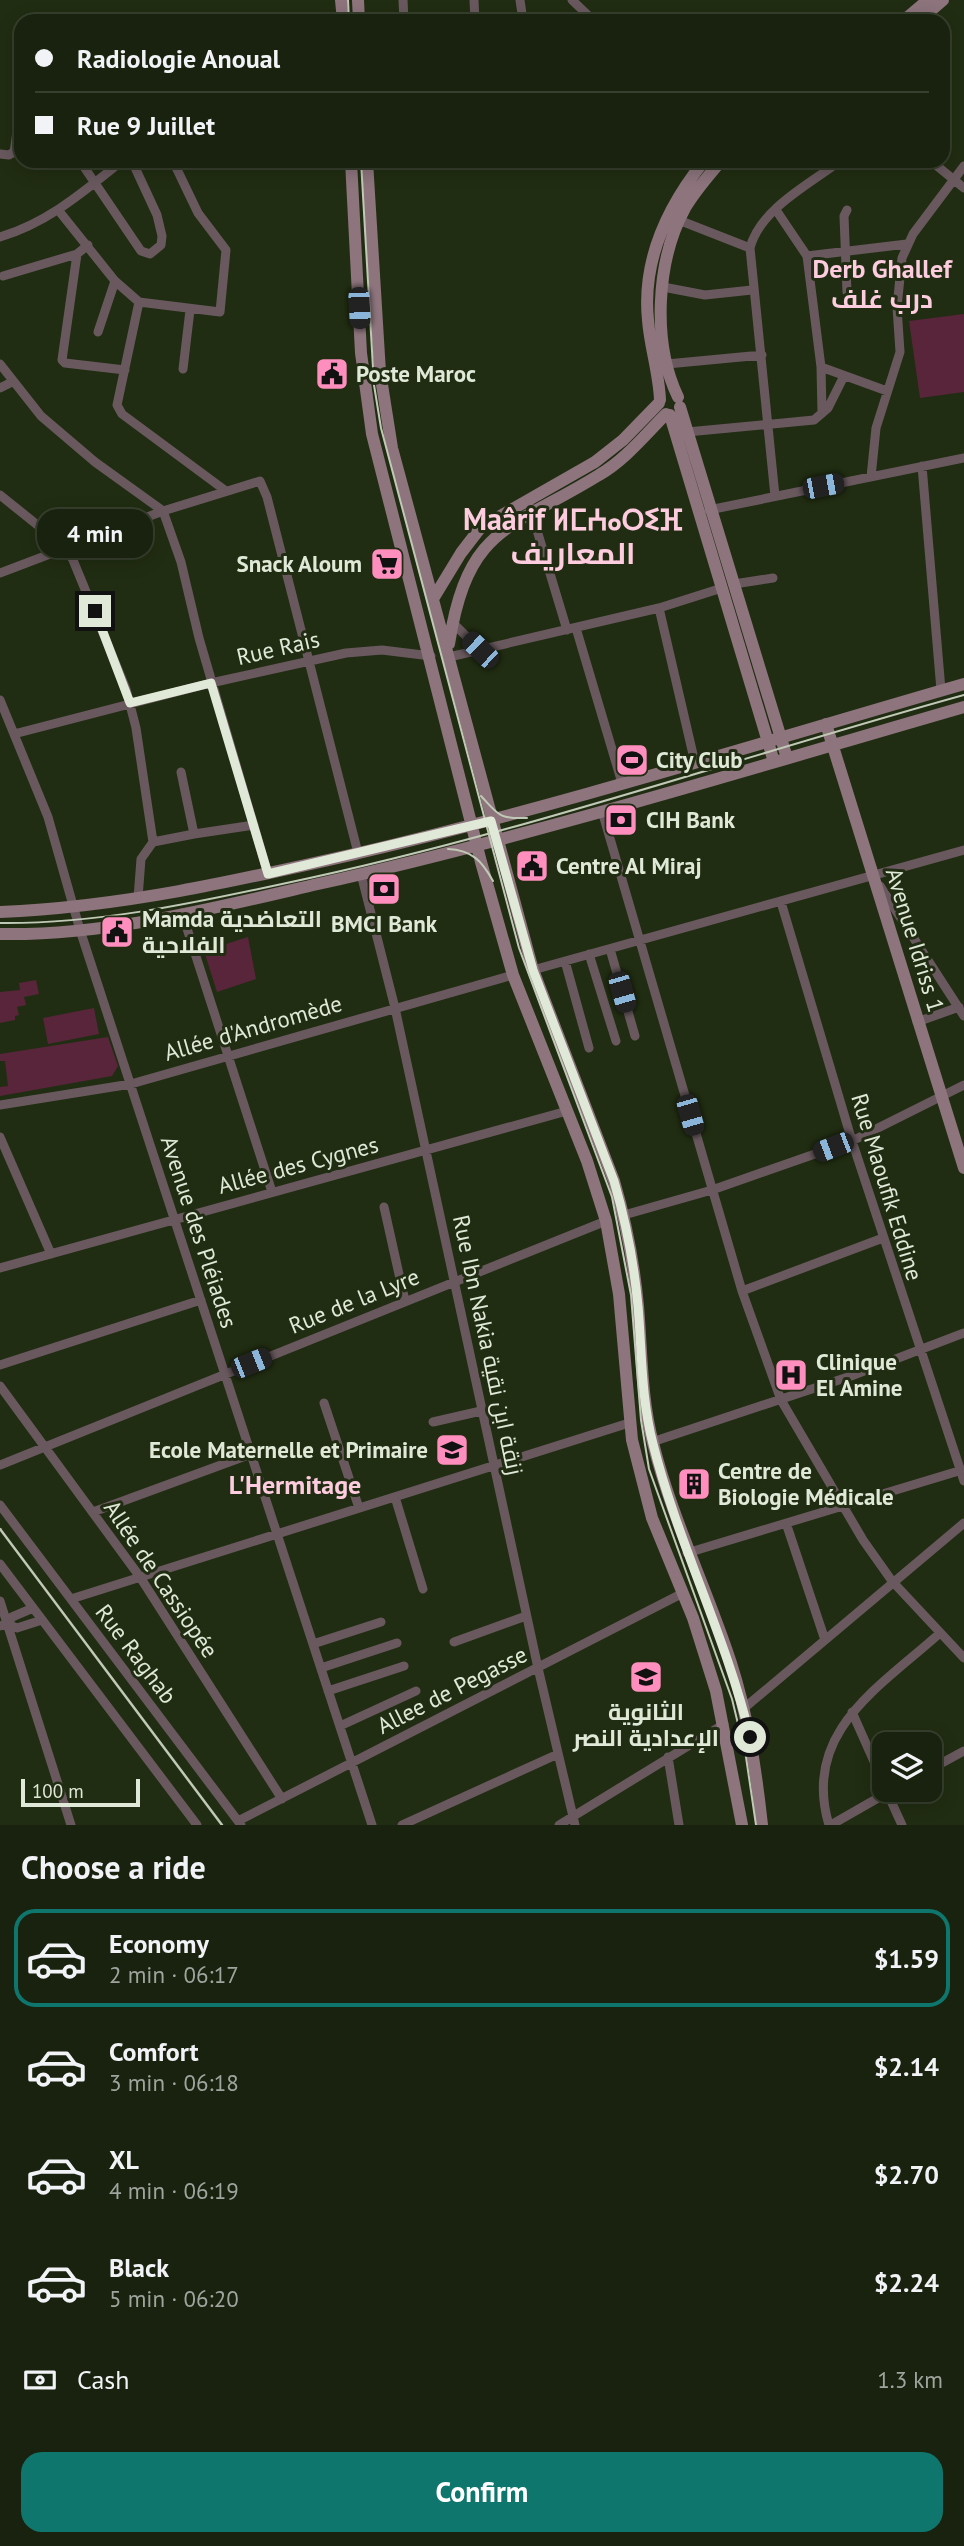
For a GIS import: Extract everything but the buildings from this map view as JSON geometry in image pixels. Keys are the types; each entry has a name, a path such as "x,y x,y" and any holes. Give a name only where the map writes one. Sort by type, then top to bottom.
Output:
{"main road":[{"path":"911,14 928,0"},
{"path":"927,14 943,0"},
{"path":"351,168 361,353 372,434 513,975 594,1178 606,1221 619,1294 629,1423 652,1518 683,1593 724,1724 742,1825"},
{"path":"367,168 376,322 385,415 491,821 533,970 614,1181 624,1215 636,1294 645,1404 652,1442 687,1553 722,1638 743,1709 757,1775 762,1825"},
{"path":"700,168 656,250 648,302 669,406 706,511"},
{"path":"715,168 673,218 661,318 669,406 687,432 768,741 781,760"},
{"path":"433,599 461,553 481,527 601,474 669,406"},
{"path":"448,654 452,622 467,575 482,550 529,505"},
{"path":"728,586 781,737 781,760"},
{"path":"0,912 75,908 138,898 268,874 358,853 513,815 964,684"},
{"path":"0,934 80,930 182,913 450,854 964,707"},
{"name":"Avenue Idriss 1","path":"826,724 964,1168"},
{"path":"481,775 494,805 513,815"},
{"path":"450,854 476,864 485,874"}],"street":[{"path":"572,0 587,14"},
{"path":"871,477 874,441 900,352 897,286 907,244 964,166"},
{"path":"84,168 141,251 150,254 157,251 162,236 161,228 135,168"},
{"path":"0,237 37,224 59,211 113,168"},
{"path":"59,211 115,281 139,302 220,312 226,250 198,213 176,168"},
{"path":"775,496 762,355 752,290 750,248 758,227 831,168"},
{"path":"938,168 964,188"},
{"path":"776,210 807,256 821,367 822,412"},
{"path":"847,210 844,216 847,292"},
{"path":"673,218 750,248"},
{"path":"807,256 846,254 907,244"},
{"path":"3,276 77,254 88,245"},
{"path":"77,254 62,360 65,363 125,370"},
{"path":"98,332 115,281"},
{"path":"663,288 705,295 752,290"},
{"path":"139,302 117,405 122,414 226,491"},
{"path":"183,369 190,310"},
{"path":"667,364 762,355"},
{"path":"0,364 30,405 58,432 163,512 181,562 211,683 268,874"},
{"path":"821,367 887,391"},
{"path":"687,432 814,420 828,408 844,376"},
{"path":"0,388 12,382"},
{"path":"706,511 964,458"},
{"path":"922,466 941,690"},
{"path":"0,573 163,512 260,481 267,497 358,853"},
{"path":"0,495 66,548 130,703 153,842"},
{"path":"529,505 621,783"},
{"path":"448,654 480,650 572,629 659,608 728,586 773,578"},
{"path":"659,608 695,762"},
{"path":"452,622 480,650"},
{"name":"Rue Rais","path":"13,734 308,661 372,650 431,656"},
{"name":"Avenue des Pléiades","path":"0,700 48,817 80,930 372,1825"},
{"path":"181,772 194,834"},
{"path":"602,811 742,1291 781,1399 842,1508 892,1581 964,1658"},
{"path":"138,898 141,859 153,842 254,825"},
{"path":"533,970 964,850"},
{"name":"Rue Ibn Nakia زنقة ابن نقية","path":"361,874 395,1008 526,1616 574,1821"},
{"path":"873,876 961,1012 917,1021"},
{"name":"Rue Maoufik Eddine","path":"781,902 918,1350 964,1481"},
{"path":"182,913 272,1192"},
{"path":"610,949 635,1036"},
{"path":"589,954 616,1041"},
{"path":"565,961 589,1048"},
{"name":"Allée d'Andromède","path":"0,1105 131,1084 513,975"},
{"path":"624,1215 712,1190 852,1141 964,1085"},
{"name":"Allée des Cygnes","path":"0,1268 566,1111"},
{"path":"0,1137 51,1254"},
{"path":"384,1208 405,1301"},
{"name":"Rue de la Lyre","path":"0,1465 606,1221"},
{"path":"742,1291 883,1238"},
{"path":"0,1365 201,1300"},
{"path":"652,1442 964,1334"},
{"name":"Allée de Cassiopée","path":"0,1386 140,1577 282,1799"},
{"path":"324,1404 359,1508"},
{"path":"433,1422 481,1411"},
{"path":"71,1599 629,1423"},
{"path":"93,1512 251,1454"},
{"path":"687,1553 962,1470"},
{"path":"395,1497 423,1589"},
{"name":"Rue Raghab","path":"0,1506 240,1823"},
{"path":"743,1709 964,1523"},
{"path":"787,1525 825,1640"},
{"path":"0,1564 197,1825"},
{"name":"Allee de Pegasse","path":"240,1823 683,1593"},
{"path":"0,1601 4,1625 71,1825"},
{"path":"4,1625 12,1617 33,1608"},
{"path":"454,1642 526,1616"},
{"path":"4,1625 17,1628 42,1620"},
{"path":"313,1644 381,1622"},
{"path":"872,1799 830,1825 821,1801 826,1756 835,1736 852,1712 940,1633"},
{"path":"321,1668 397,1643"},
{"path":"328,1691 404,1666"},
{"path":"340,1726 416,1690"},
{"path":"852,1712 872,1755"},
{"path":"559,1825 574,1821 668,1757 724,1724"},
{"path":"942,1763 964,1751"},
{"path":"402,1825 558,1754"},
{"path":"668,1757 679,1825"},
{"path":"893,1802 902,1825"}],"shaded area":[{"path":"964,314 964,392 920,398 909,321"},
{"path":"248,937 256,979 217,992 204,951"},
{"path":"36,980 39,994 24,997 26,1005 17,1007 19,1015 15,1016 15,1020 0,1023 0,992 20,990 19,983"},
{"path":"94,1008 99,1034 48,1044 43,1018"},
{"path":"108,1037 118,1066 112,1076 0,1096 0,1087 8,1086 5,1061 0,1061 0,1054"}],"tram line":[{"path":"348,0 349,14"},
{"path":"361,168 374,385 381,428 519,948 612,1197 631,1295 641,1420 649,1469 732,1699 746,1757 756,1825"},
{"path":"0,923 71,920 142,911 212,899 368,865 539,820 964,695"},
{"path":"481,796 504,816 527,818"},
{"path":"448,849 470,854 485,868 493,881"}],"railway":[{"path":"0,1529 222,1825"}],"place":[{"name":"Poste Maroc","path":"332,374"},
{"name":"Snack Aloum","path":"387,564"},
{"name":"City Club","path":"632,760"},
{"name":"CIH Bank","path":"621,820"},
{"name":"Centre Al Miraj","path":"532,866"},
{"name":"BMCI Bank","path":"384,889"},
{"name":"Mamda التعاضدية الفلاحية","path":"117,932"},
{"name":"Clinique El Amine","path":"791,1375"},
{"name":"Ecole Maternelle et Primaire","path":"452,1450"},
{"name":"Centre de Biologie Médicale","path":"694,1484"},
{"name":"الثانوية الإعدادية النصر","path":"646,1677"}],"district":[{"name":"Derb Ghallef درب غلف","path":"882,284"},
{"name":"Maârif ⵍⵎⵄⴰⵔⵉⴼ المعاريف","path":"573,537"},
{"name":"L'Hermitage","path":"295,1485"}],"route":[{"path":"95,611 127,689 130,703 211,683 268,874 491,821 533,970 614,1181 624,1215 632,1256 646,1413 652,1442 687,1553 731,1665 750,1737"}]}
